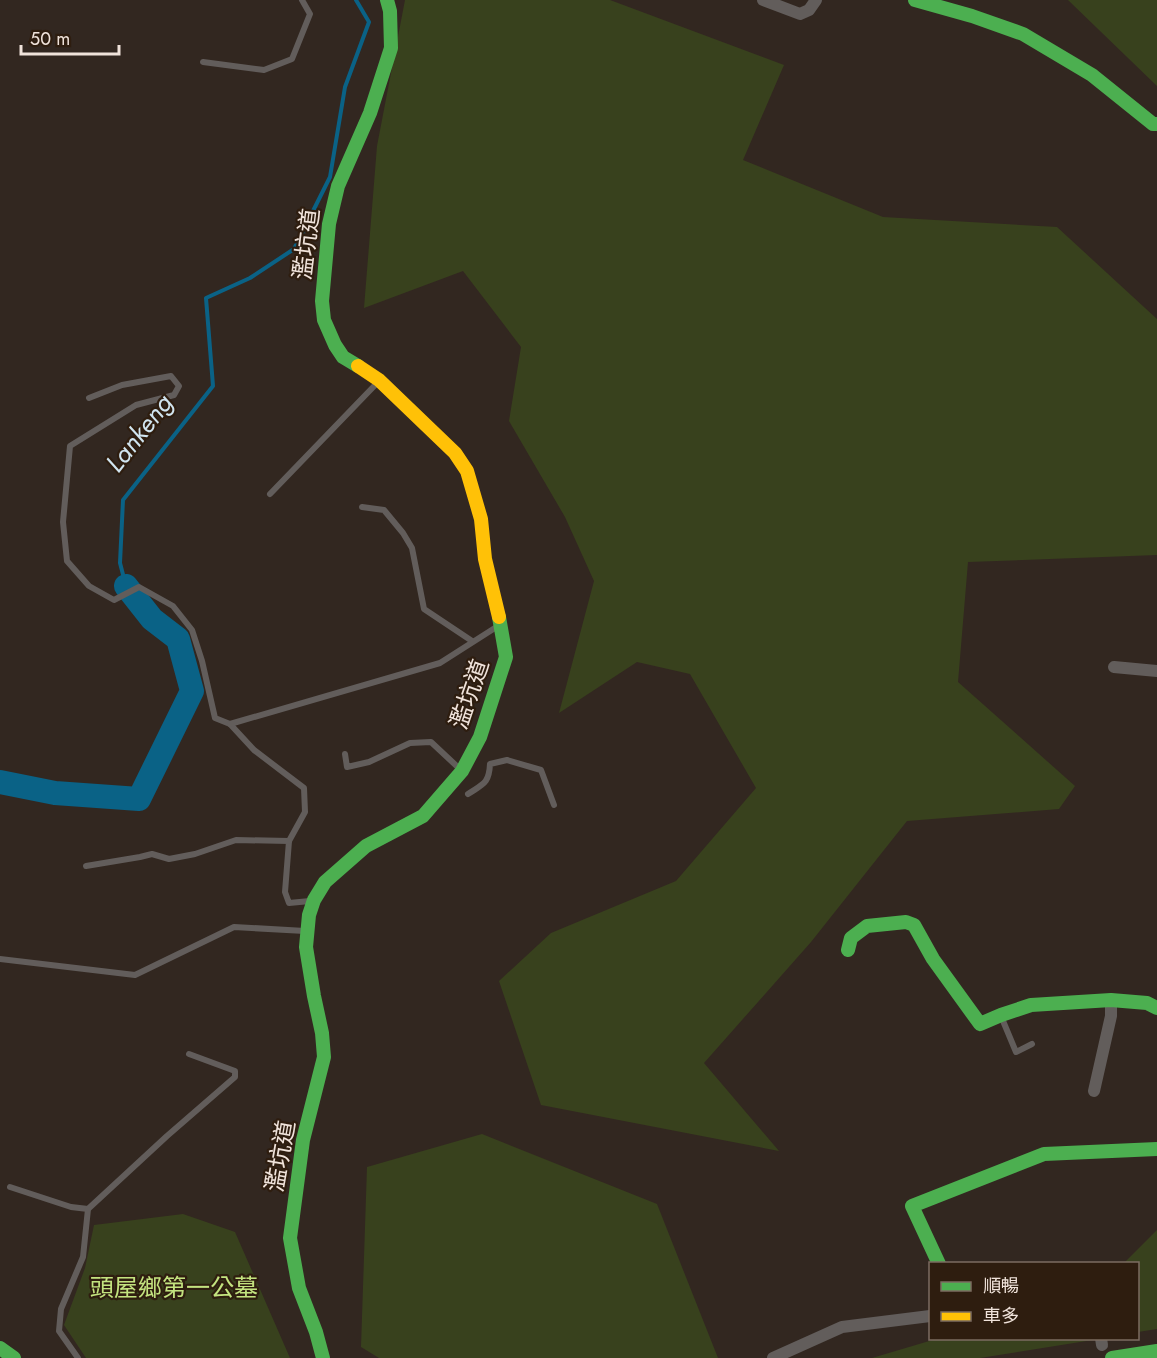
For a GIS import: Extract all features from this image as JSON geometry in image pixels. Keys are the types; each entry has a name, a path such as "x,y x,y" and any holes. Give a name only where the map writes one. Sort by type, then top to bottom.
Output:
{"main road":[{"name":"濫坑道","path":"323,1358 316,1332 299,1288 290,1238 303,1140 324,1057 322,1033 306,947 309,915 314,900 325,882 366,846 423,816 462,771 480,737 506,657 501,624 485,559 481,519 467,471 455,453 380,380 343,357 324,320 322,301 329,224 338,186 370,113 391,48 390,11 387,0"},
{"path":"915,0 972,16 1023,34 1092,75 1153,124 1157,124"},
{"path":"848,950 851,938 867,926 906,922 914,925 933,959 980,1024 1031,1005 1111,1000 1147,1002 1157,1008"},
{"path":"939,1262 912,1206 1044,1154 1157,1149"},
{"path":"0,1348 14,1358"},
{"path":"1112,1358 1157,1351"}],"street":[{"path":"763,0 800,14 809,10 816,0"},
{"path":"1114,667 1157,671"},
{"path":"1094,1091 1111,1016 1111,1000"},
{"path":"773,1358 842,1327 929,1316"}],"lane":[{"path":"203,62 264,70 291,59 310,14 302,0"},
{"path":"89,398 122,385 171,376 179,386 174,395 136,405 70,446 63,522 67,561 90,586 114,600 139,587 173,606 192,630 202,661 215,718 230,724 254,750 304,788 304,812 289,841 285,892 288,903 314,900"},
{"path":"270,494 380,380"},
{"path":"362,507 384,510 403,533 412,548 424,609 472,641"},
{"path":"230,724 440,663 501,624"},
{"path":"345,754 347,767 369,762 410,743 431,742 462,771"},
{"path":"468,794 485,783 489,776 490,764 507,760 542,770 554,805"},
{"path":"86,866 152,854 169,859 195,854 236,840 289,841"},
{"path":"0,959 135,975 234,927 308,931"},
{"path":"1001,1015 1016,1052 1032,1044"},
{"path":"78,1358 59,1331 61,1310 83,1257 88,1209 235,1077 235,1071 189,1054"},
{"path":"10,1187 71,1207 88,1209"}],"green space":[{"path":"405,0 610,0 784,65 743,160 883,217 1057,227 1157,319 1157,555 968,562 958,682 1075,786 1059,809 907,821 811,942 704,1063 779,1151 541,1105 499,981 551,933 676,881 756,788 690,674 637,662 559,713 594,581 565,517 509,421 521,347 463,271 364,308 377,146"},
{"path":"1068,0 1157,0 1157,86"},
{"path":"482,1134 657,1204 718,1358 379,1358 361,1347 367,1167"},
{"name":"頭屋鄉第一公墓","path":"183,1214 235,1232 290,1358 86,1358 64,1325 85,1268 94,1225"},
{"path":"1157,1230 1157,1329 1139,1332 1139,1262 1125,1262"},
{"path":"933,1340 1093,1340 980,1358 872,1358"}],"waterway":[{"name":"Lankeng","path":"126,586 120,563 123,500 213,386 206,298 250,278 294,249 330,177 345,87 369,22 356,0"},
{"name":"Lankeng","path":"0,782 55,793 139,799 192,691 178,639 152,619 126,586"}],"traffic: fast":[{"path":"358,366 343,357 335,345 324,320 322,301 329,224 338,186 370,113 391,48 390,11 387,0"},
{"path":"915,0 972,16 1023,34 1092,75 1153,124 1157,124"},
{"path":"323,1358 316,1332 299,1288 290,1238 303,1140 324,1057 322,1033 306,947 309,915 314,900 325,882 366,846 423,816 462,771 480,737 506,657 499,617"},
{"path":"848,950 851,938 867,926 906,922 914,925 933,959 980,1024 1031,1005 1111,1000 1147,1003 1157,1008"},
{"path":"938,1262 912,1206 1044,1154 1157,1149"},
{"path":"0,1348 14,1358"},
{"path":"1112,1358 1157,1351"}],"traffic: slow":[{"path":"358,366 379,380 455,453 467,471 481,519 485,559 499,617"}]}
